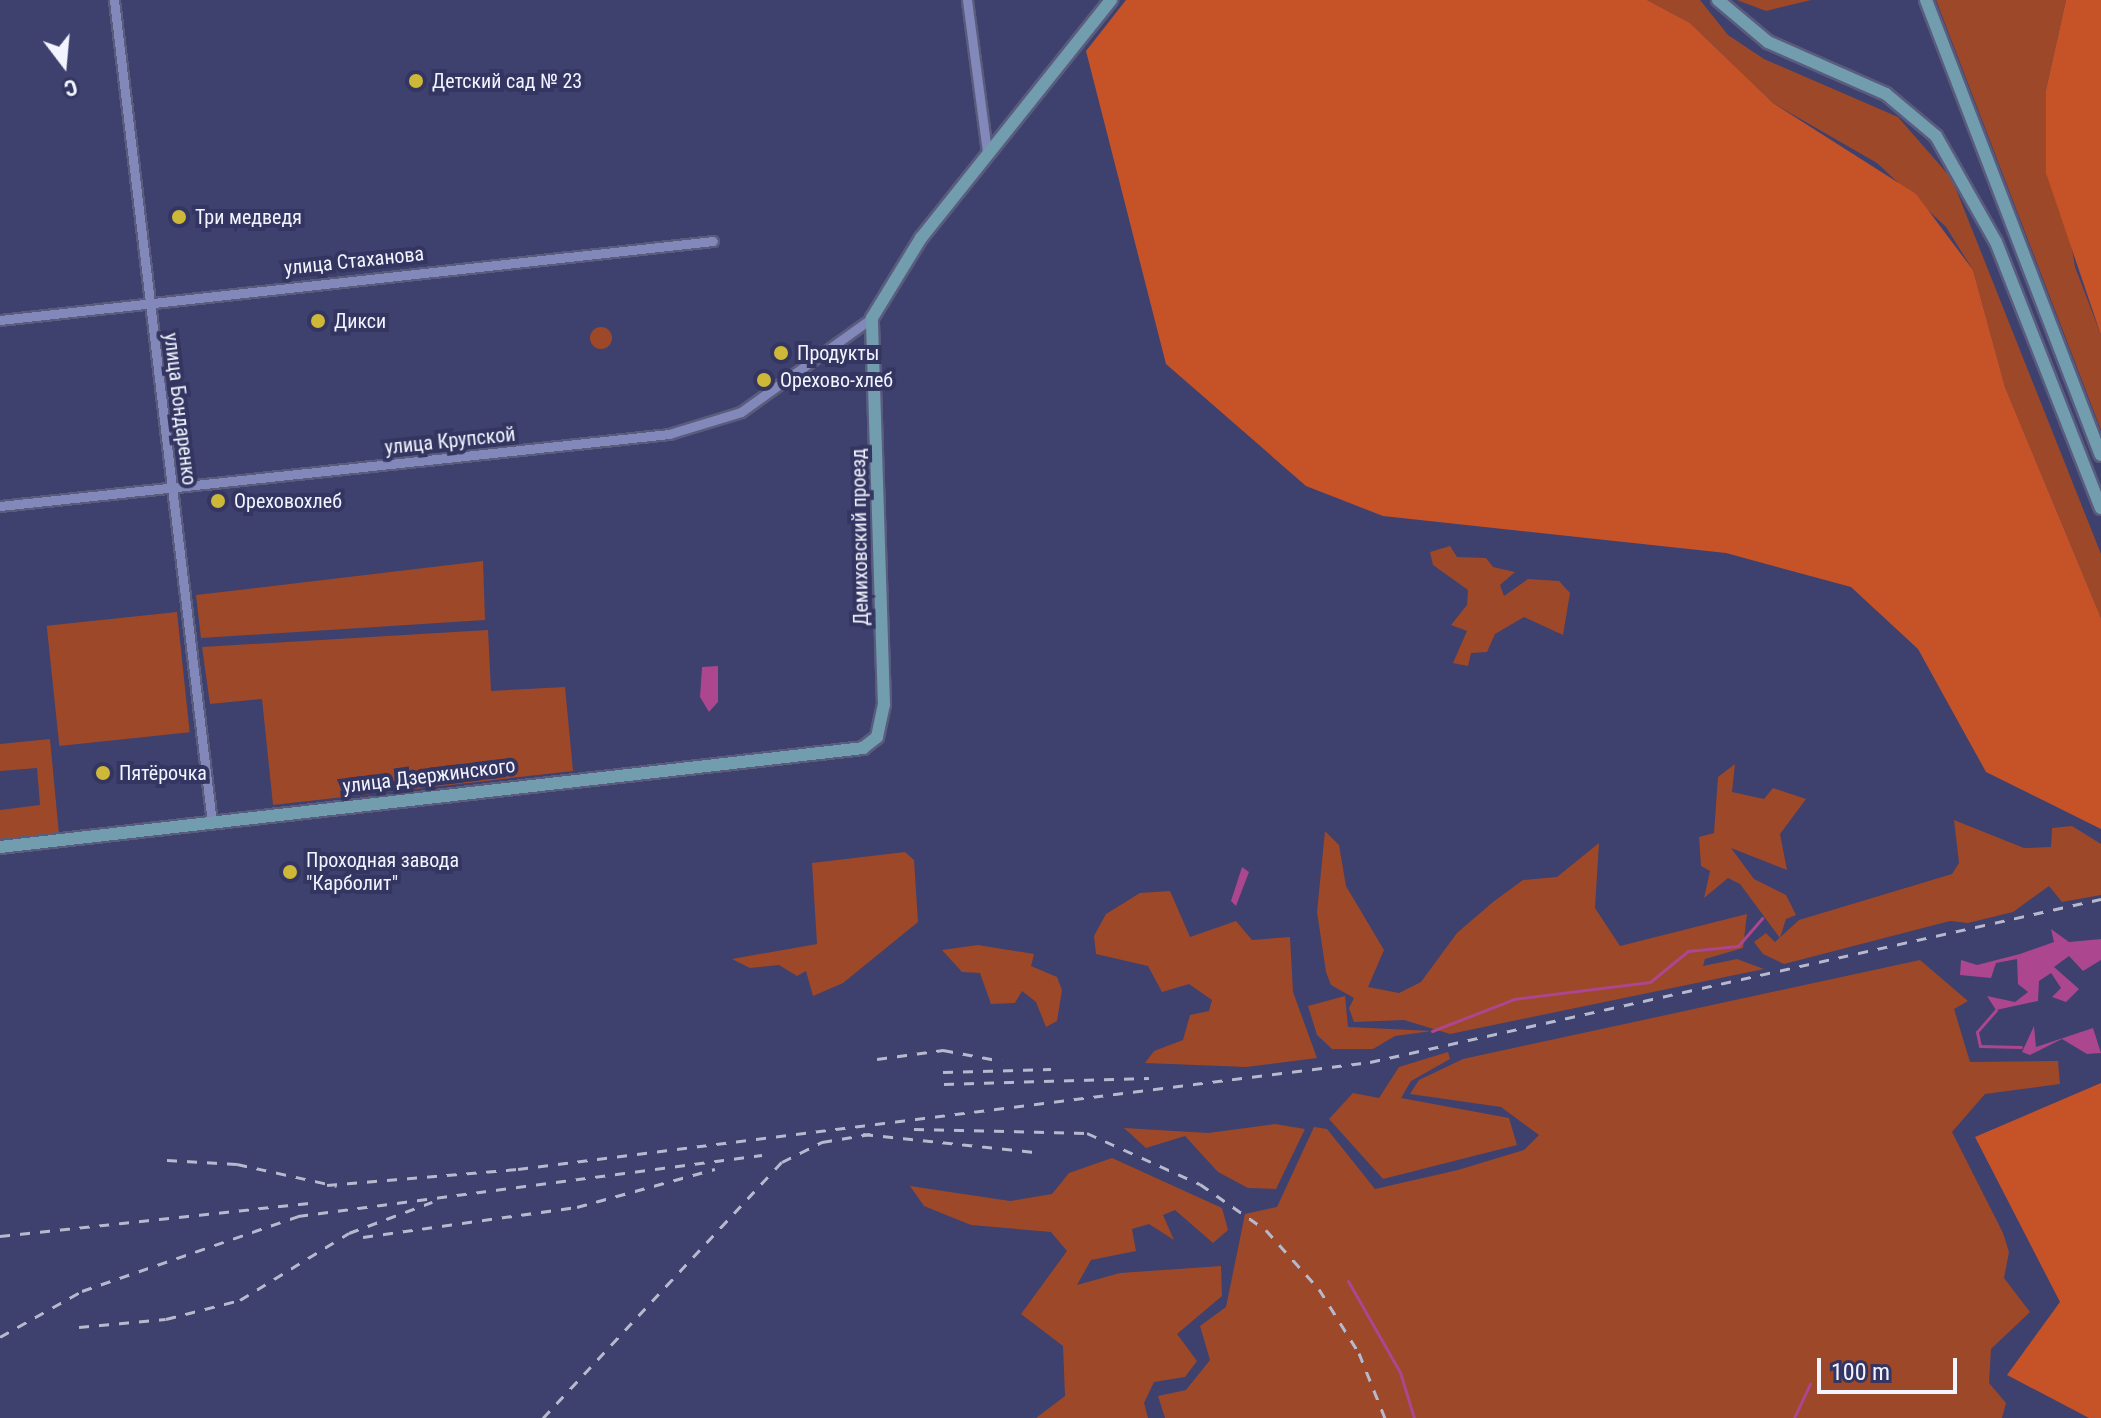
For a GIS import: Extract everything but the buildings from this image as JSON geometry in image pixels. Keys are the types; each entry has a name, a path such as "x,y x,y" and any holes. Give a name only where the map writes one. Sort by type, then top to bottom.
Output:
{"main road":[{"path":"872,318 987,151 1111,0"},
{"path":"1718,0 1768,42 1886,94 1936,136 1996,242 2101,508"},
{"path":"1926,0 2101,455"},
{"name":"Демиховский проезд","path":"863,748 877,737 884,705 872,318"},
{"name":"улица Дзержинского","path":"0,847 863,748"}],"street":[{"name":"улица Бондаренко","path":"114,0 212,823"},
{"path":"967,0 987,151"},
{"name":"улица Стаханова","path":"0,320 713,241"},
{"name":"улица Крупской","path":"0,506 669,434 741,412 872,318"}],"shaded area":[{"path":"1126,0 1647,0 1690,23 1773,103 1916,194 1973,270 2005,387 2101,618 2101,829 1986,772 1918,649 1851,587 1726,553 1383,516 1306,486 1166,364 1086,51"},
{"path":"1647,0 1700,0 1728,35 1764,59 1898,117 1952,179 2101,554 2101,618 2005,387 1973,270 1946,227 1877,163 1773,103 1690,23"},
{"path":"1737,0 1811,0 1766,11"},
{"path":"1936,0 2066,0 2046,90 2075,267 2101,335 2101,430"},
{"path":"2066,0 2101,0 2101,335 2046,173 2046,90"},
{"path":"601,327 609,330 612,338 609,346 601,349 593,346 590,338 593,330"},
{"path":"1450,546 1457,557 1486,558 1493,567 1515,572 1500,585 1504,596 1528,579 1559,581 1570,593 1563,635 1524,617 1495,634 1487,652 1471,653 1468,666 1453,663 1467,631 1451,625 1467,605 1468,590 1433,565 1430,552"},
{"path":"483,561 485,620 201,638 196,595"},
{"path":"177,612 190,732 59,746 47,626"},
{"path":"488,630 491,691 565,687 573,771 273,805 262,699 210,704 202,647"},
{"path":"718,666 718,702 709,712 700,697 702,667"},
{"path":"50,739 59,834 0,839 0,810 40,805 37,768 0,771 0,744"},
{"path":"1735,764 1732,792 1764,799 1773,788 1806,799 1780,834 1787,870 1731,848 1754,879 1786,895 1796,915 1786,919 1780,938 1740,884 1728,878 1704,898 1710,871 1701,866 1699,837 1714,833 1718,777"},
{"path":"1954,820 2024,848 2051,847 2052,828 2072,826 2101,844 2101,895 2062,902 2049,886 2013,912 1968,923 1950,921 1784,964 1763,954 1754,942 1766,933 1775,942 1799,920 1952,874 1959,863"},
{"path":"1325,831 1339,845 1346,886 1384,950 1368,987 1399,993 1421,982 1457,933 1493,902 1523,880 1557,877 1599,843 1595,908 1620,946 1747,914 1743,948 1705,959 1703,966 1737,959 1764,969 1450,1034 1404,1020 1354,1022 1349,1008 1354,998 1331,985 1326,972 1317,912"},
{"path":"905,852 914,860 918,922 843,983 813,996 806,971 797,976 779,965 750,968 732,959 817,944 812,863"},
{"path":"1242,867 1249,872 1236,906 1231,901"},
{"path":"1170,891 1190,937 1236,921 1252,940 1290,937 1293,992 1317,1058 1246,1067 1145,1063 1154,1051 1183,1040 1190,1015 1209,1011 1212,1000 1189,984 1162,992 1148,966 1096,954 1094,936 1106,914 1140,893"},
{"path":"2051,929 2069,942 2101,939 2101,960 2083,971 2069,956 2054,967 2079,989 2066,1002 2052,997 2061,988 2051,973 2039,981 2038,1001 1996,1010 1987,996 2015,1002 2028,992 2018,984 2017,959 1996,963 1991,978 1960,975 1961,960 1977,965 2054,942"},
{"path":"978,945 1034,954 1031,966 1057,977 1062,990 1057,1021 1046,1027 1036,1002 1022,991 1015,1003 991,1004 980,973 962,972 942,950"},
{"path":"1920,960 1968,1001 1954,1009 1970,1062 2058,1061 2060,1084 1985,1094 1952,1132 2003,1233 2009,1252 2004,1278 2030,1312 1991,1349 1989,1383 2006,1403 2002,1418 1165,1418 1158,1396 1186,1390 1210,1360 1200,1326 1226,1307 1245,1214 1277,1207 1314,1127 1327,1129 1375,1189 1458,1170 1524,1150 1539,1135 1501,1107 1410,1094 1419,1080 1463,1059"},
{"path":"1345,996 1348,1027 1432,1031 1395,1036 1373,1049 1332,1049 1317,1035 1308,1006"},
{"path":"2034,1026 2036,1047 2093,1028 2101,1053 2087,1054 2062,1039 2030,1055 2022,1052"},
{"path":"1448,1052 1450,1059 1411,1081 1401,1098 1509,1118 1517,1145 1383,1179 1329,1119 1353,1093 1379,1098 1399,1067"},
{"path":"2101,1083 2101,1418 2089,1418 2007,1375 2060,1302 1975,1137"},
{"path":"1275,1124 1305,1129 1276,1189 1248,1188 1218,1172 1185,1136 1146,1148 1124,1128 1208,1133"},
{"path":"1112,1158 1222,1208 1228,1230 1213,1243 1175,1210 1163,1215 1174,1240 1149,1224 1132,1229 1136,1251 1091,1260 1077,1285 1120,1273 1221,1266 1222,1296 1177,1334 1197,1361 1185,1377 1154,1382 1144,1403 1148,1418 1036,1418 1065,1396 1063,1346 1021,1314 1067,1251 1051,1232 971,1225 924,1206 910,1186 1010,1201 1052,1194 1069,1173"}],"waterway":[{"path":"1432,1031 1514,999 1650,982 1688,951 1738,946 1762,918"},
{"path":"1996,1010 1977,1032 1980,1046 2021,1047"},
{"path":"1348,1281 1400,1372 1414,1418"},
{"path":"1794,1418 1810,1383"}],"railway":[{"path":"327,1185 518,1169 1370,1062 2101,899"},
{"path":"877,1059 943,1050 1002,1061"},
{"path":"943,1072 1051,1069"},
{"path":"944,1084 1149,1078"},
{"path":"914,1129 1087,1133 1200,1184 1266,1230 1319,1289 1359,1353 1385,1418"},
{"path":"863,1134 1034,1152"},
{"path":"543,1418 782,1162 822,1142 870,1134"},
{"path":"0,1337 82,1291 298,1216 762,1155"},
{"path":"167,1160 237,1164 337,1186"},
{"path":"363,1237 577,1207 715,1169"},
{"path":"79,1327 166,1319 240,1300 349,1233 432,1202"},
{"path":"0,1236 309,1203"}],"place":[{"name":"Детский сад № 23","path":"416,81"},
{"name":"Три медведя","path":"179,217"},
{"name":"Дикси","path":"318,321"},
{"name":"Продукты","path":"781,353"},
{"name":"Орехово-хлеб","path":"764,380"},
{"name":"Ореховохлеб","path":"218,501"},
{"name":"Пятёрочка","path":"103,773"},
{"name":"Проходная завода \"Карболит\"","path":"290,872"}]}
